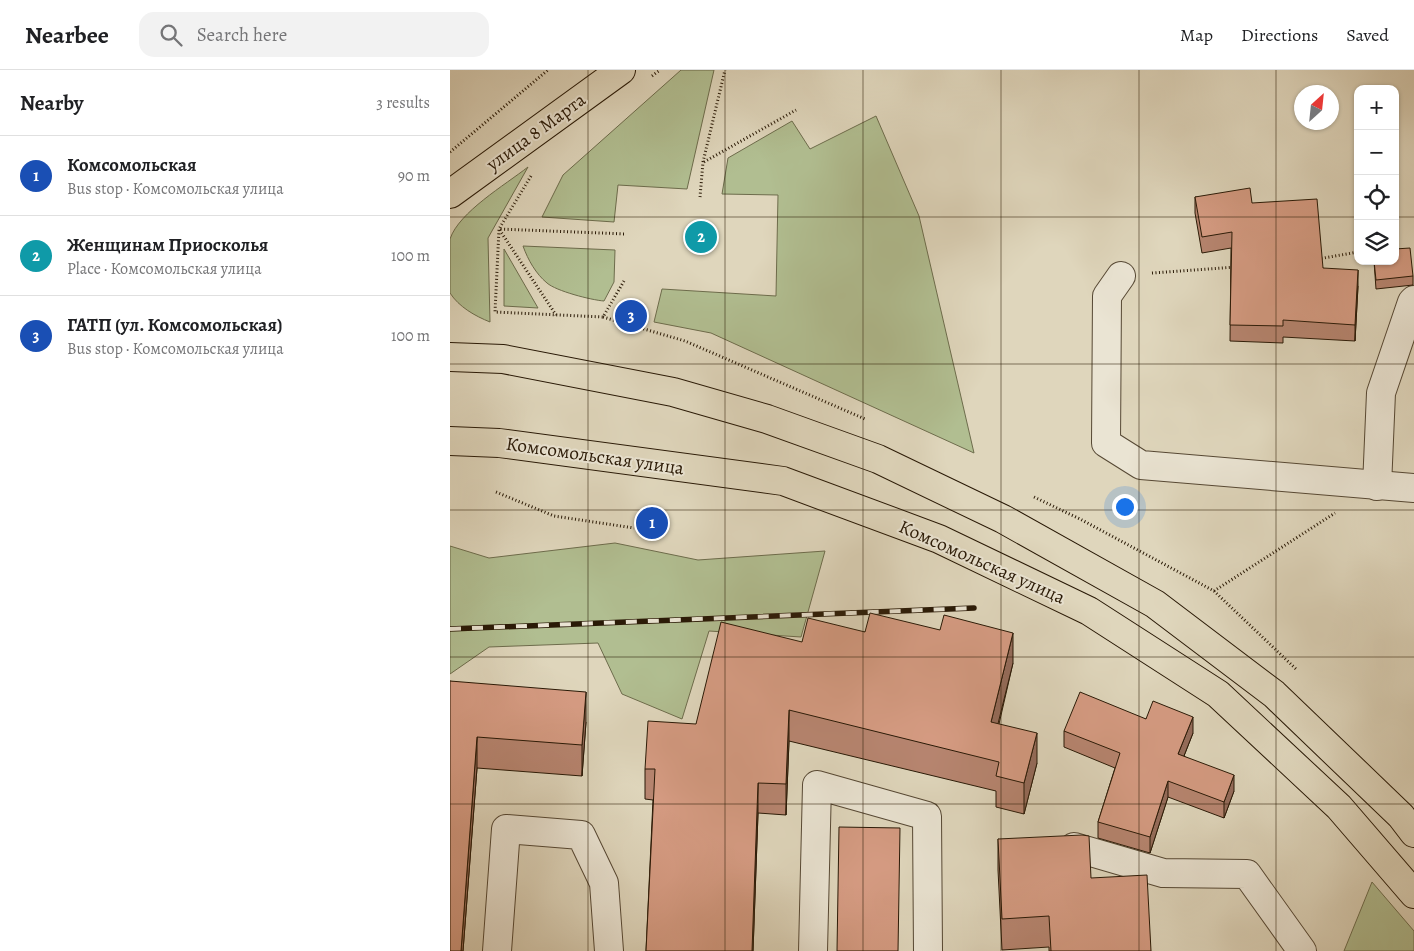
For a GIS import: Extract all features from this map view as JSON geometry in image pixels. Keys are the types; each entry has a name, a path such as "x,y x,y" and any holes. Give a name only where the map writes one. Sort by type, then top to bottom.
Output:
{"main road":[{"name":"улица 8 Марта","path":"450,194 621,70"},
{"path":"450,334 453,339 503,359"},
{"name":"Комсомольская улица","path":"450,357 503,359 672,392 767,419 878,459 1003,519 1154,604 1274,694 1401,816 1414,833"},
{"name":"Комсомольская улица","path":"450,441 499,443 783,480 939,539 1089,611 1218,694 1340,806 1414,894"}],"street":[{"path":"1121,276 1107,296 1106,443 1141,466 1414,488"},
{"path":"1378,486 1381,393 1414,300"},
{"path":"812,951 816,785 927,816 928,951"},
{"path":"497,951 506,829 582,835 604,884 609,951"},
{"path":"1074,847 1163,873 1247,874 1302,951"}],"path":[{"path":"450,152 548,70"},
{"path":"700,196 703,162 725,70"},
{"path":"703,162 796,110"},
{"path":"500,229 626,234"},
{"path":"500,229 495,312 603,317 624,281"},
{"path":"500,229 556,315"},
{"path":"1310,260 1354,253"},
{"path":"1121,276 1244,266"},
{"path":"496,492 554,516 634,528"},
{"path":"1214,591 1337,512"}],"green space":[{"path":"681,70 714,70 687,189 618,185 614,222 542,217 563,175"},
{"path":"876,116 919,216 974,453 711,333 654,322 662,289 776,296 778,195 722,194 728,158 792,121 810,149"},
{"path":"528,167 488,238 490,322 468,311 450,293 450,239 455,229 473,209"},
{"path":"523,246 615,250 614,282 604,301 574,295 547,283 533,266"},
{"path":"504,249 538,308 504,306"},
{"path":"615,543 698,560 825,551 801,637 709,631 682,719 622,694 598,643 489,647 450,674 450,546 489,558"},
{"path":"1372,882 1414,931 1414,951 1344,951"}],"building":[{"path":"1250,188 1252,203 1317,199 1323,268 1358,270 1355,325 1283,320 1283,326 1230,325 1232,232 1202,237 1195,197"},
{"path":"1410,248 1413,276 1376,280 1374,265 1399,265 1399,249"},
{"path":"870,613 940,630 944,615 1013,633 991,722 1037,733 1024,783 996,776 999,762 789,710 786,784 758,783 752,951 646,951 655,769 645,769 648,721 696,724 721,622 802,642 808,618 865,632"},
{"path":"450,681 586,692 582,745 477,737 461,951 450,951"},
{"path":"1080,692 1146,719 1153,701 1193,717 1178,754 1234,775 1224,802 1168,781 1150,837 1098,822 1120,753 1064,731"},
{"path":"839,827 900,828 898,951 837,951"},
{"path":"1089,836 1091,878 1147,875 1151,951 1051,951 1049,916 1002,919 998,839"}],"railway":[{"path":"450,629 974,608"}],"place":[{"name":"Женщинам Приосколья","path":"701,237"},
{"name":"ГАТП (ул. Комсомольская)","path":"631,316"},
{"name":"Комсомольская","path":"652,523"}]}
